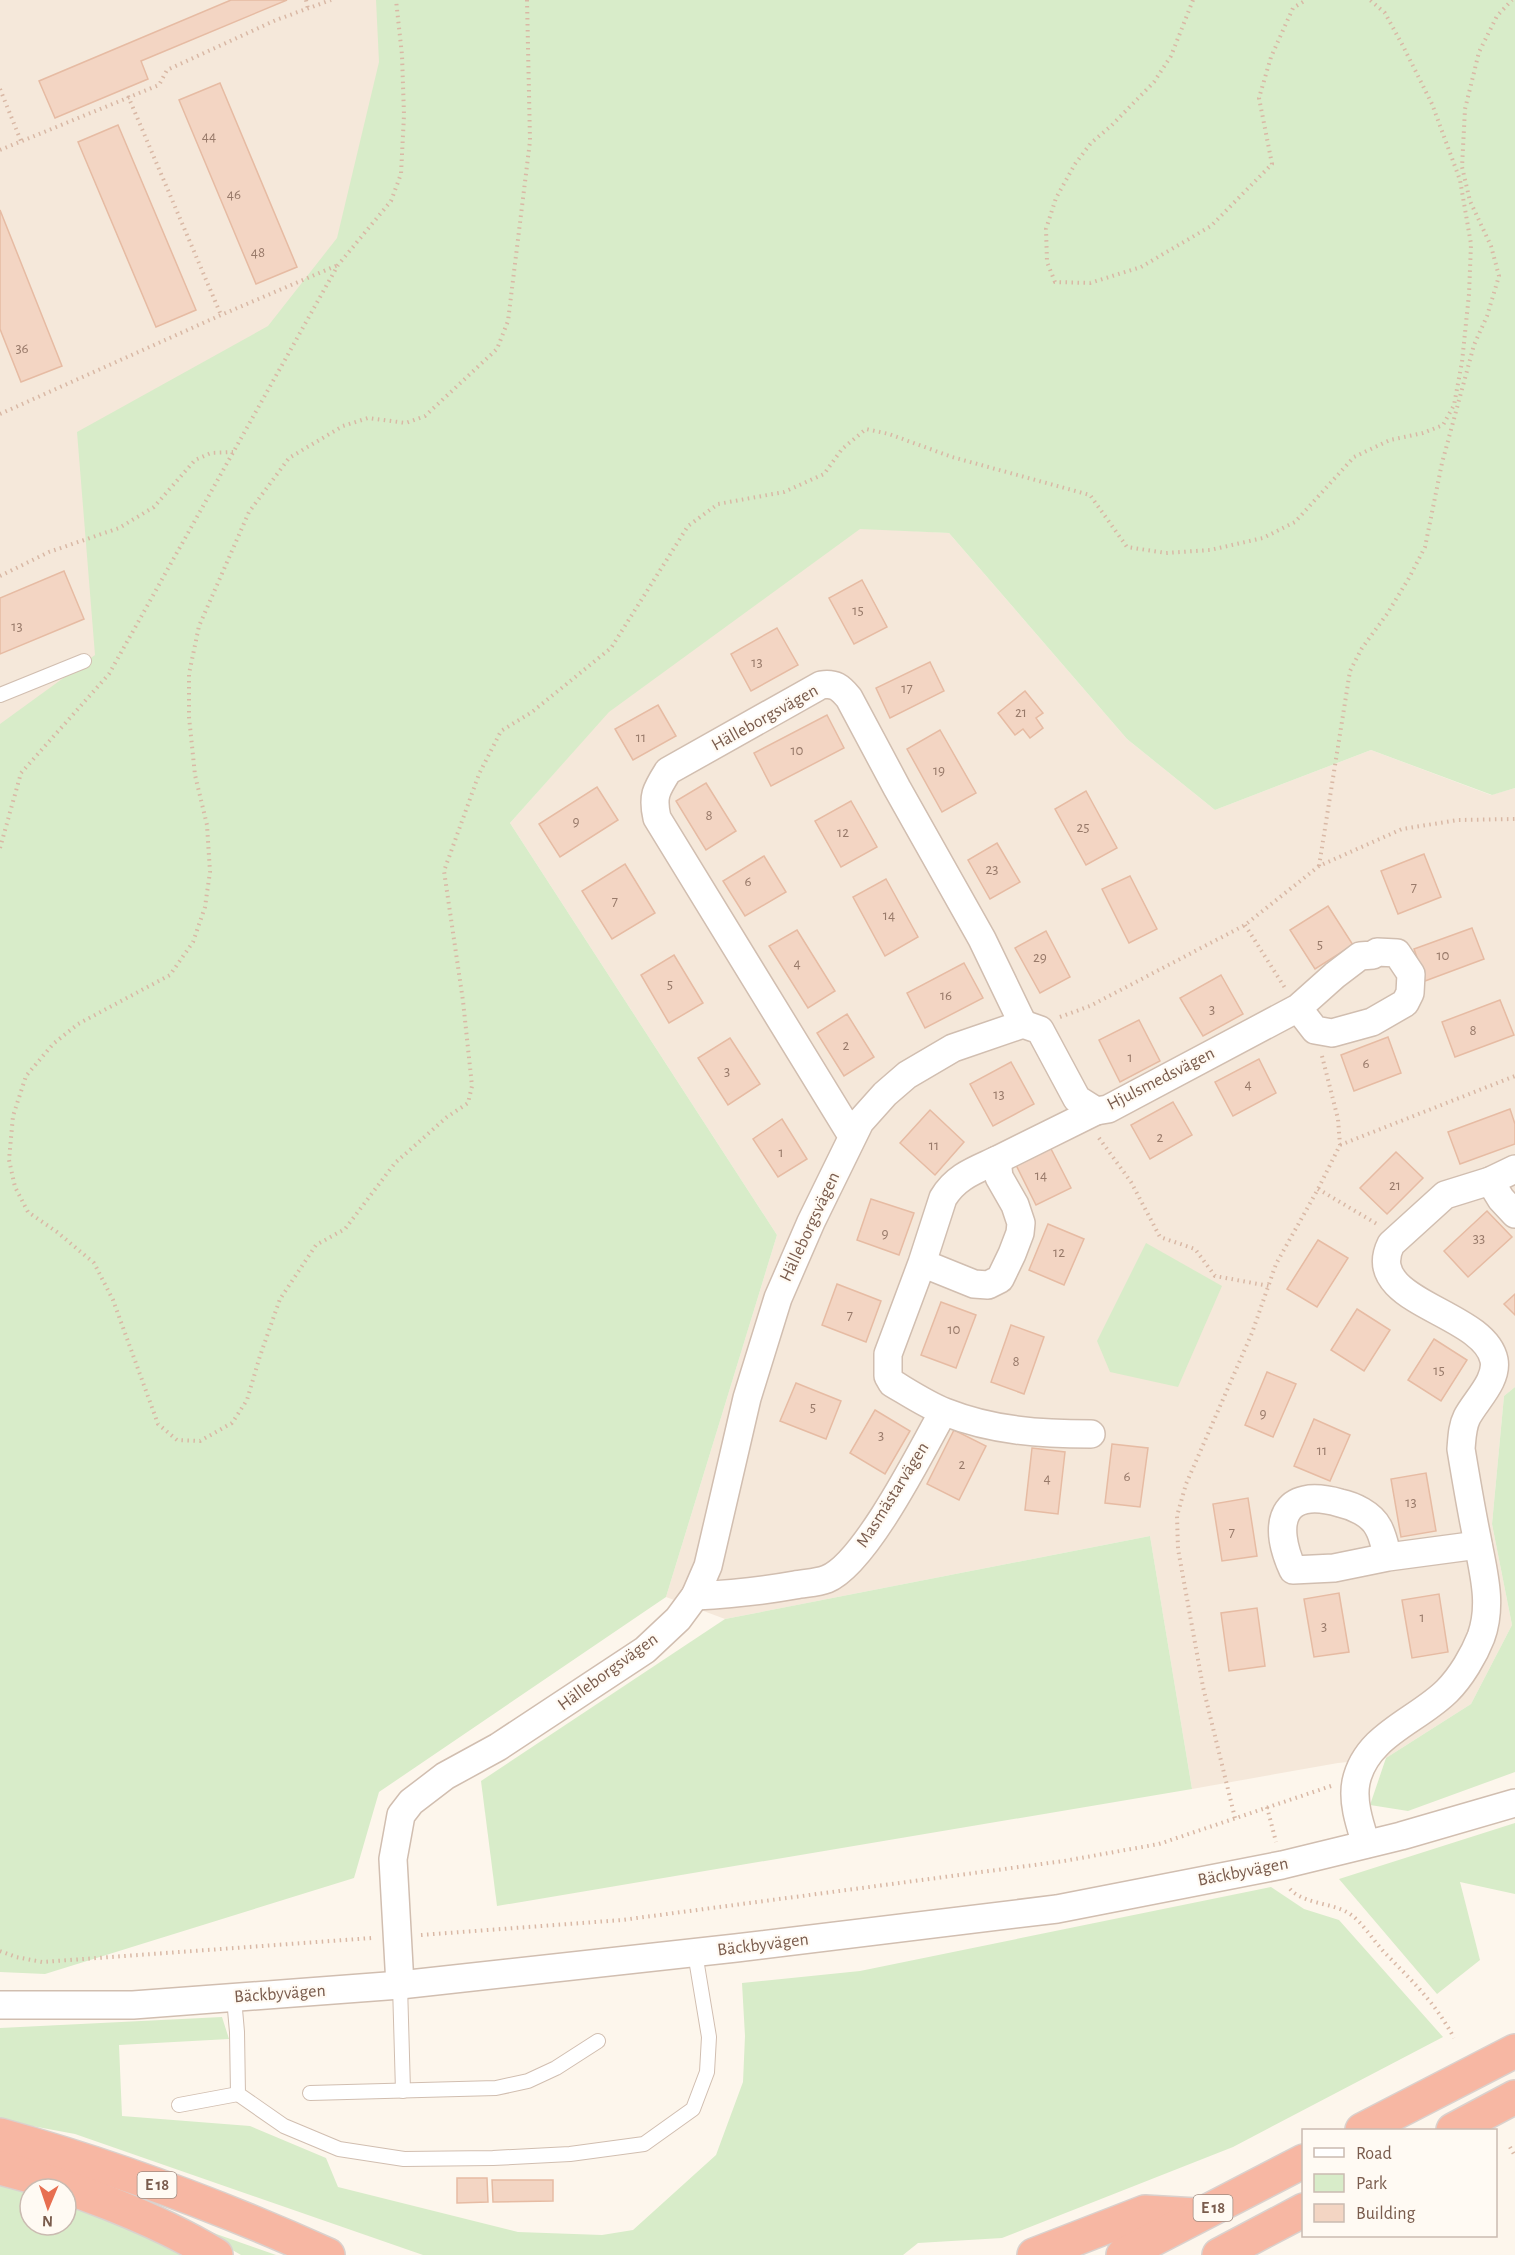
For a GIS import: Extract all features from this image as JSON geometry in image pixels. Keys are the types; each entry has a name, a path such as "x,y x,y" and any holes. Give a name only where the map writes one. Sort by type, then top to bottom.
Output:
{"highway":[{"path":"1364,2129 1515,2051"},
{"path":"1455,2129 1515,2097"},
{"name":"E 18","path":"0,2135 61,2152 187,2196 235,2214 328,2255"},
{"name":"E 18","path":"1123,2255 1302,2162"},
{"name":"E 18","path":"0,2168 66,2188 128,2212 187,2238 216,2255"},
{"name":"E 18","path":"1219,2255 1302,2211"},
{"name":"E 18","path":"1034,2255 1145,2212 1199,2215"}],"street":[{"name":"Hälleborgsvägen","path":"400,1985 393,1859 401,1815 411,1802 445,1776 498,1747 645,1650 678,1619 695,1596 708,1566 747,1398 778,1298 860,1122 885,1094 907,1075 953,1048 1032,1027 897,788 849,698 838,686 831,684 821,685 668,771 657,788 654,803 657,818 852,1136"},
{"name":"Hjulsmedsvägen","path":"1032,1027 1077,1100 1096,1111 1108,1109 1298,1008 1360,956 1373,955 1377,952 1397,952 1412,974 1410,993 1405,1003 1372,1022 1332,1032 1315,1030"},
{"path":"1298,1008 1315,1030"},
{"path":"1091,1434 1039,1434 1009,1430 943,1412 892,1383 888,1376 888,1354 948,1189 964,1175 1096,1111"},
{"path":"922,1263 974,1284 988,1286 1000,1279 1016,1244 1021,1222 1016,1204 999,1177 997,1160"},
{"path":"1366,1844 1357,1815 1356,1782 1369,1751 1388,1734 1448,1690 1472,1656 1482,1635 1487,1601 1485,1572 1461,1449 1462,1431 1467,1418 1494,1375 1495,1363 1490,1346 1473,1331 1415,1299 1391,1278 1387,1269 1387,1253 1391,1244 1445,1195 1490,1181 1515,1169"},
{"path":"1490,1181 1501,1199 1515,1214"},
{"name":"Masmästarvägen","path":"695,1596 732,1594 787,1586 827,1579 839,1572 851,1561 880,1523 943,1412"},
{"path":"1388,1557 1478,1545"},
{"name":"Bäckbyvägen","path":"0,2005 133,2005 400,1985 694,1953 1057,1909 1282,1865 1443,1825 1515,1803"}],"lane":[{"path":"0,695 84,661"},
{"path":"179,2105 238,2094 284,2126 339,2149 404,2159 570,2154 644,2144 693,2109 707,2072 709,2037 694,1953"},
{"path":"400,1985 403,2091"},
{"path":"234,1998 238,2094"},
{"path":"310,2093 496,2088 528,2081 556,2068 598,2041"}],"path":[{"path":"306,0 308,9"},
{"path":"0,150 159,85 167,70 276,20 331,0"},
{"path":"0,848 21,773 109,674 338,265 391,201 401,174 404,115 402,55 396,0"},
{"path":"527,0 530,141 508,321 496,349 425,416 406,423 368,418 343,426 289,458 249,512 199,626 189,674 189,717 195,775 207,825 210,872 205,907 193,942 170,975 78,1024 53,1044 26,1076 13,1116 9,1160 15,1187 28,1212 57,1232 94,1263 112,1300 159,1424 177,1440 200,1441 232,1423 248,1400 260,1356 280,1299 316,1245 345,1229 395,1163 447,1117 468,1103 472,1086 463,1001 444,871 479,774 501,731 532,712 611,648 688,526 718,504 784,492 824,474 842,449 866,429 889,434 952,457 1090,495 1127,547 1166,553 1210,550 1263,538 1294,522 1354,457 1390,440 1423,433 1443,424 1454,405 1462,362 1469,294 1471,244 1460,180 1432,104 1403,46 1385,13 1370,0"},
{"path":"1193,0 1171,56 1154,82 1091,143 1075,164 1056,198 1046,229 1047,262 1055,282 1090,283 1141,267 1211,226 1272,165 1259,98 1271,57 1293,8 1306,0"},
{"path":"1319,866 1350,671 1362,648 1387,614 1409,578 1425,547 1448,442 1474,345 1487,316 1499,276 1491,246 1470,201 1461,167 1465,109 1479,52 1497,16 1512,0"},
{"path":"0,89 21,141"},
{"path":"128,96 221,315"},
{"path":"0,414 338,265"},
{"path":"0,576 49,552 119,528 154,507 195,460 211,453 234,452"},
{"path":"1032,1027 1090,1006 1245,925 1319,866 1402,829 1458,820 1515,819"},
{"path":"1245,925 1298,1008"},
{"path":"1235,1818 1203,1687 1178,1549 1177,1516 1186,1484 1252,1333 1282,1252 1318,1189 1340,1144 1332,1091 1315,1030"},
{"path":"1340,1144 1515,1076"},
{"path":"1096,1111 1091,1127 1131,1182 1160,1237 1195,1249 1215,1276 1269,1286"},
{"path":"1318,1189 1399,1237"},
{"path":"0,1951 42,1962 622,1920 1064,1861 1159,1844 1347,1781 1356,1782"},
{"path":"1268,1808 1287,1885 1294,1893 1351,1914 1416,1984 1443,2017 1454,2038"},
{"path":"1510,2147 1515,2156"}],"shaded area":[{"path":"0,0 408,0 414,174 0,903"},
{"path":"860,528 949,533 1127,739 1215,810 1371,750 1491,795 1515,788 1515,1387 1504,1396 1492,1524 1512,1625 1471,1704 1386,1758 1338,1763 1192,1789 1150,1536 725,1619 666,1597 777,1235 510,823 608,712"}],"green space":[{"path":"376,0 1515,0 1515,788 1492,795 1371,750 1215,810 1127,739 949,533 860,529 609,712 510,823 777,1235 666,1597 379,1792 354,1878 45,1974 0,1972 0,724 95,655 77,432 268,326 337,238 379,62"},
{"path":"1146,1243 1222,1286 1178,1387 1110,1372 1097,1341"},
{"path":"1515,1387 1515,1772 1408,1811 1370,1805 1386,1758 1471,1704 1512,1625 1492,1524 1504,1396"},
{"path":"1150,1536 1192,1789 497,1906 481,1781 725,1619"},
{"path":"1515,1823 1515,1894 1460,1882 1480,1960 1437,1994 1339,1879"},
{"path":"1271,1887 1304,1909 1339,1920 1443,2037 1233,2147 1002,2238 918,2243 903,2255 423,2255 75,2134 0,2120 0,2028 222,2017 229,2039 119,2045 122,2116 250,2126 326,2158 338,2187 518,2232 602,2235 633,2230 716,2155 743,2082 745,2036 742,1983 860,1971"},
{"path":"0,2182 18,2187 18,2237 78,2237 78,2206 188,2255 0,2255"},
{"path":"188,2224 276,2255 241,2255"}],"building":[{"path":"231,0 287,0 141,61 148,79 55,118 39,81"},
{"path":"220,83 297,267 256,284 179,100"},
{"path":"118,125 196,310 156,327 78,142"},
{"path":"0,210 62,366 21,382 0,329"},
{"path":"64,571 84,619 0,654 0,598"},
{"path":"862,580 887,627 854,644 829,598"},
{"path":"777,628 798,665 751,691 731,654"},
{"path":"930,662 944,691 890,718 876,688"},
{"path":"1025,691 1043,713 1036,718 1043,728 1030,738 1023,729 1015,735 998,713"},
{"path":"658,705 676,736 633,760 615,729"},
{"path":"827,715 844,748 771,786 754,753"},
{"path":"940,730 976,793 942,812 907,749"},
{"path":"706,783 736,831 706,850 676,801"},
{"path":"597,787 618,820 560,857 539,824"},
{"path":"1086,791 1117,848 1086,865 1055,809"},
{"path":"851,801 877,847 841,867 815,821"},
{"path":"997,843 1020,882 990,899 968,860"},
{"path":"1424,854 1441,897 1398,914 1381,871"},
{"path":"764,856 786,892 745,916 723,881"},
{"path":"625,864 655,913 612,939 582,891"},
{"path":"1130,876 1157,929 1129,943 1102,889"},
{"path":"886,879 918,937 885,956 853,897"},
{"path":"1328,906 1353,945 1315,969 1290,930"},
{"path":"1472,928 1484,959 1425,981 1414,949"},
{"path":"797,930 835,991 808,1008 769,946"},
{"path":"1046,931 1070,977 1040,993 1015,948"},
{"path":"674,955 703,1003 669,1023 641,975"},
{"path":"964,963 983,998 925,1028 907,993"},
{"path":"1221,975 1243,1014 1203,1036 1180,998"},
{"path":"1500,1000 1514,1035 1455,1057 1442,1022"},
{"path":"847,1014 874,1057 844,1076 817,1033"},
{"path":"1139,1020 1160,1061 1120,1082 1099,1040"},
{"path":"1388,1037 1401,1073 1354,1091 1341,1055"},
{"path":"730,1038 760,1084 728,1105 698,1058"},
{"path":"1259,1059 1276,1093 1233,1116 1215,1082"},
{"path":"1011,1062 1034,1104 993,1126 970,1084"},
{"path":"1173,1102 1192,1135 1150,1159 1131,1125"},
{"path":"1510,1109 1515,1124 1515,1144 1460,1164 1448,1132"},
{"path":"930,1110 964,1142 935,1175 900,1143"},
{"path":"782,1119 807,1159 778,1177 753,1139"},
{"path":"1048,1143 1071,1188 1036,1205 1014,1161"},
{"path":"1396,1152 1423,1178 1387,1214 1360,1188"},
{"path":"871,1199 914,1213 899,1255 857,1240"},
{"path":"1487,1211 1512,1237 1468,1277 1444,1251"},
{"path":"1048,1224 1084,1239 1064,1285 1029,1270"},
{"path":"1318,1240 1348,1258 1317,1307 1287,1289"},
{"path":"837,1284 881,1301 866,1342 822,1325"},
{"path":"1515,1294 1515,1315 1504,1304"},
{"path":"941,1302 976,1315 956,1368 921,1355"},
{"path":"1357,1309 1390,1330 1364,1371 1331,1350"},
{"path":"1011,1325 1044,1337 1024,1394 991,1382"},
{"path":"1434,1339 1467,1360 1441,1401 1408,1380"},
{"path":"1267,1372 1296,1384 1273,1437 1245,1425"},
{"path":"796,1383 841,1401 826,1439 780,1421"},
{"path":"875,1410 910,1431 885,1474 850,1453"},
{"path":"1314,1419 1350,1435 1330,1481 1294,1466"},
{"path":"954,1430 986,1446 959,1500 927,1484"},
{"path":"1112,1444 1148,1448 1140,1507 1105,1503"},
{"path":"1032,1448 1065,1452 1058,1514 1025,1510"},
{"path":"1426,1473 1436,1531 1401,1537 1391,1479"},
{"path":"1248,1498 1257,1556 1222,1561 1213,1504"},
{"path":"1339,1593 1349,1652 1314,1657 1304,1599"},
{"path":"1439,1594 1448,1652 1412,1658 1402,1600"},
{"path":"1257,1608 1265,1666 1229,1671 1221,1613"},
{"path":"457,2178 487,2178 488,2202 457,2203"},
{"path":"492,2180 553,2180 553,2201 493,2202"}]}
